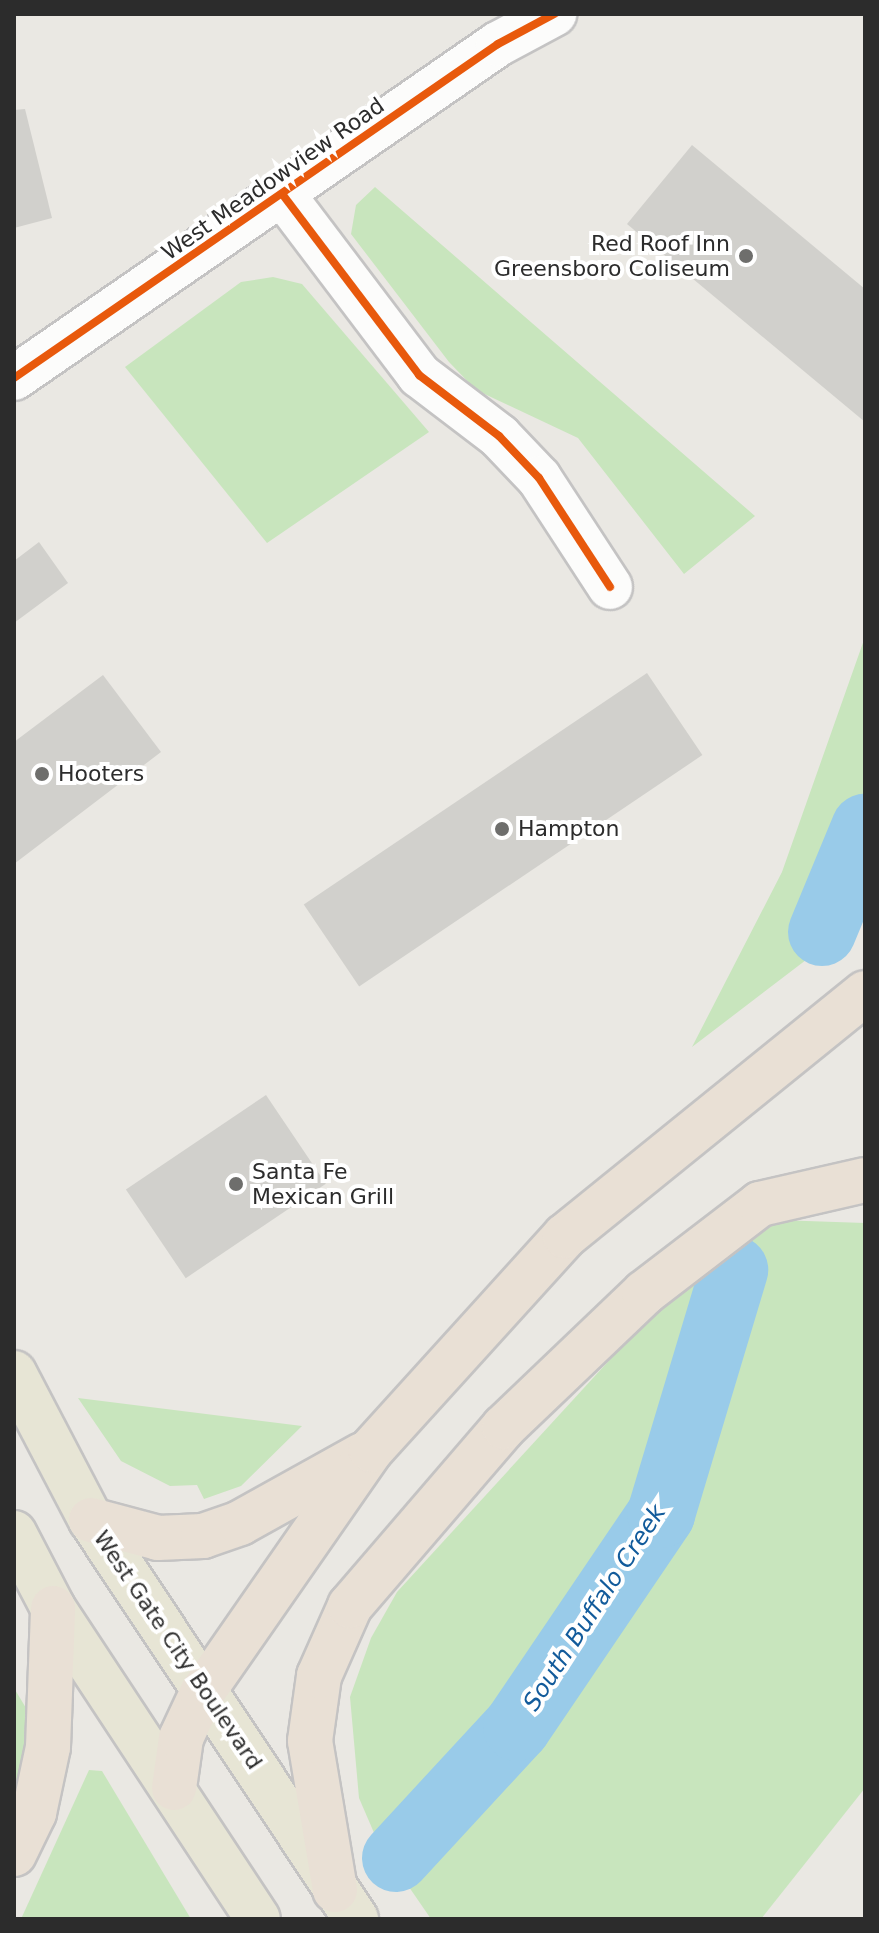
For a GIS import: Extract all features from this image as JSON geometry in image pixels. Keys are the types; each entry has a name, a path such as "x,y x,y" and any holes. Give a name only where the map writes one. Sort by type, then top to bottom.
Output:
{"highway":[{"path":"174,1788 181,1738 202,1693 371,1450 577,1225 865,993"},
{"path":"346,1905 310,1741 319,1676 350,1606 504,1427 644,1293 760,1204 865,1180"},
{"path":"91,1520 158,1538 203,1536 240,1523 371,1450"},
{"path":"14,1854 34,1813 48,1747 53,1608"}],"main road":[{"name":"West Gate City Boulevard","path":"14,1373 91,1520 202,1693 346,1905"},
{"path":"14,1533 53,1608 258,1919"}],"street":[{"name":"West Meadowview Road","path":"14,378 498,44 554,14"},
{"path":"283,195 419,375 499,436 539,478 610,587"}],"green space":[{"path":"375,187 755,516 684,574 578,438 476,390 449,362 351,234 356,205"},
{"path":"273,277 302,284 429,432 267,543 125,367 241,282"},
{"path":"865,637 865,915 692,1047 782,872"},
{"path":"777,1220 865,1223 865,1788 761,1919 431,1919 378,1842 359,1798 350,1697 371,1638 397,1592 616,1353 705,1268"},
{"path":"78,1398 302,1426 241,1486 204,1499 197,1485 170,1486 121,1461"},
{"path":"14,1688 29,1713 31,1738 14,1800"},
{"path":"89,1770 102,1771 191,1919 21,1919"}],"building":[{"path":"25,109 52,218 14,228 14,110"},
{"name":"Red Roof Inn Greensboro Coliseum","path":"692,145 865,289 865,422 627,224"},
{"path":"39,542 68,583 14,623 14,561"},
{"name":"Hampton","path":"647,673 702,755 359,987 304,905"},
{"path":"103,675 161,752 14,864 14,742"},
{"path":"266,1095 326,1184 186,1278 126,1190"}],"waterway":[{"name":"South Buffalo Creek","path":"822,932 865,828"},
{"name":"South Buffalo Creek","path":"396,1858 517,1727 661,1514 734,1270"}],"cycle path":[{"path":"14,378 498,44 554,14"},
{"path":"283,195 419,375 499,436 539,478 610,587"}],"place":[{"name":"Red Roof Inn Greensboro Coliseum","path":"746,256"},
{"name":"Hooters","path":"42,774"},
{"name":"Hampton","path":"502,829"},
{"name":"Santa Fe Mexican Grill","path":"236,1184"}]}
